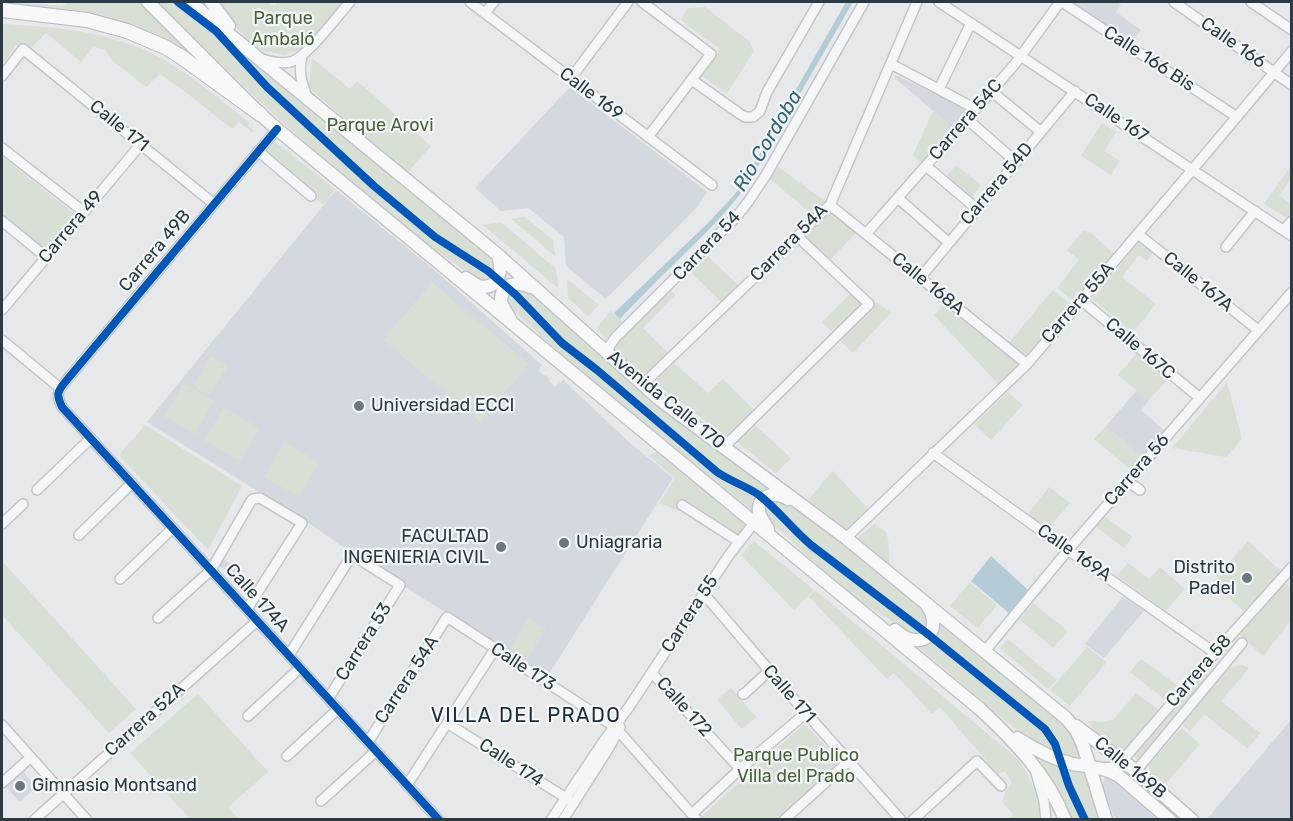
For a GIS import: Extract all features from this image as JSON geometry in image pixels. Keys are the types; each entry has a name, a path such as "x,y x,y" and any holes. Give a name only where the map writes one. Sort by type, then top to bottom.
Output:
{"highway":[{"path":"2,10 87,20 137,35 180,56 260,114"}],"main road":[{"name":"Avenida Calle 170","path":"148,2 277,129 980,710 1032,762 1054,794 1065,819"},
{"name":"Avenida Calle 170","path":"190,2 498,255 642,385 723,448 846,538 1066,718 1079,736 1106,819"},
{"path":"211,2 245,46"},
{"path":"432,257 475,284 483,286 497,279 501,271 498,255"},
{"path":"514,325 503,308 501,300 506,288 514,283 530,287 556,306"},
{"path":"777,542 759,512 761,502 769,495 782,495 820,519"},
{"path":"858,608 885,622 902,636 916,641 929,635 933,629 933,617 924,601"},
{"name":"Calle 169B","path":"980,710 1029,746 1060,760 1111,771 1170,819"},
{"name":"Calle 169B","path":"1066,718 1136,771 1192,819"}],"street":[{"path":"260,58 285,63 302,57 350,2"},
{"name":"Calle 169","path":"470,2 712,185"},
{"path":"485,13 494,2"},
{"path":"571,78 628,2"},
{"path":"642,2 711,54 648,137"},
{"path":"692,80 740,114 750,117 757,115 767,92 819,2"},
{"name":"Carrera 54","path":"608,353 616,337 703,251 748,202 766,175 864,2"},
{"name":"Carrera 54A","path":"642,385 830,205 917,2"},
{"name":"Calle 167","path":"939,2 1288,233"},
{"name":"Carrera 54C","path":"866,234 1022,56 1061,2"},
{"name":"Calle 166 Bis","path":"1061,2 1237,117"},
{"name":"Calle 166","path":"1174,2 1292,85"},
{"path":"1251,2 1292,30"},
{"path":"939,89 971,23"},
{"name":"Calle 171","path":"2,76 23,49 214,204"},
{"name":"Carrera 55A","path":"846,538 1026,364 1292,51"},
{"path":"302,57 300,71 307,97"},
{"path":"891,64 976,109"},
{"path":"992,91 1041,132"},
{"name":"Carrera 54D","path":"920,278 1076,92"},
{"path":"967,119 1016,162"},
{"name":"Carrera 49B","path":"59,392 277,129"},
{"name":"Carrera 49","path":"2,310 141,144"},
{"path":"2,148 84,212"},
{"path":"258,151 311,196"},
{"path":"926,166 977,209"},
{"path":"898,198 949,243"},
{"name":"Calle 168A","path":"830,205 1026,364"},
{"path":"1226,247 1255,211"},
{"path":"2,221 46,257"},
{"path":"1288,233 1292,221"},
{"name":"Calle 167A","path":"1138,234 1258,330"},
{"path":"723,448 869,304 797,237"},
{"name":"Carrera 56","path":"985,651 1068,550 1292,292"},
{"name":"Calle 167C","path":"1081,300 1200,398"},
{"name":"Calle 174A","path":"2,340 59,392 62,407 438,819"},
{"path":"37,490 91,438"},
{"name":"Calle 169A","path":"933,453 1215,653"},
{"path":"1128,481 1140,490"},
{"path":"79,535 132,483"},
{"path":"158,618 211,570 251,501 256,498 302,523 247,609"},
{"path":"2,524 23,504"},
{"path":"682,505 738,542"},
{"name":"Carrera 55","path":"562,816 629,707 738,542 754,523"},
{"path":"120,579 173,528"},
{"name":"Carrera 53","path":"289,656 352,555 400,585 328,699"},
{"name":"Carrera 58","path":"1103,768 1113,767 1122,761 1203,666 1290,572"},
{"name":"Calle 171","path":"704,594 769,671 901,819"},
{"name":"Carrera 54A","path":"368,742 447,617"},
{"name":"Calle 173","path":"447,617 616,728 695,817"},
{"name":"Carrera 52A","path":"34,819 257,621"},
{"name":"Carrera 58","path":"1136,771 1242,643"},
{"path":"407,785 495,649"},
{"path":"1203,666 1214,677"},
{"path":"248,716 300,668"},
{"path":"743,694 769,671"},
{"name":"Calle 172","path":"652,672 740,769"},
{"path":"287,756 338,710"},
{"path":"695,817 740,769 806,713"},
{"name":"Calle 174","path":"447,723 570,801"},
{"path":"2,725 87,819"},
{"path":"321,801 376,751"},
{"path":"2,783 31,757"},
{"path":"784,819 849,761"},
{"path":"913,819 977,761 1001,786"},
{"path":"1032,762 1044,801 1046,819"}],"shaded area":[{"path":"1070,2 1117,2 1121,5 1116,12 1141,30 1131,44"},
{"path":"895,75 968,109 969,112 954,129 895,78"},
{"path":"570,87 707,192 698,206 606,299 566,266 564,237 528,208 501,211 475,188"},
{"name":"Universidad ECCI","path":"336,190 439,274 542,365 538,370 550,379 549,381 555,387 563,380 630,443 673,478 547,677 147,422"},
{"path":"1137,390 1149,400 1141,410 1167,433 1144,458 1106,426"},
{"path":"221,558 244,571 242,575 257,588 249,600 237,586 238,580 218,565"},
{"path":"1123,596 1144,611 1104,658 1085,644"},
{"path":"1291,720 1291,819 1207,819 1246,773"},
{"name":"Gimnasio Montsand","path":"21,769 36,787 20,802 4,785"},
{"path":"1107,778 1157,819 1115,819 1102,785 1104,779"}],"green space":[{"path":"2,2 61,6 70,2 141,2 212,71 164,40 2,6"},
{"path":"158,2 183,2 490,256 496,262 497,268 489,281 476,280 433,249 327,162 256,98"},
{"name":"Parque Ambaló","path":"217,2 267,2 274,6 278,2 343,2 302,49 284,55 261,50 243,35"},
{"path":"705,7 749,41 754,51 727,93 701,76 720,49 681,20 688,8"},
{"path":"2,24 57,28 93,34 146,51 174,66 200,84 249,122 248,126 254,131 252,132 239,122 232,129 160,74 146,87 113,61 104,49 93,47 81,62 46,33 30,49 16,45 2,65"},
{"name":"Parque Arovi","path":"312,58 350,89 357,81 431,146 407,173 309,88"},
{"path":"933,111 954,129 923,164 913,155"},
{"path":"1102,123 1116,132 1104,151 1120,161 1111,175 1081,156"},
{"path":"271,139 335,189 323,205 261,152"},
{"path":"2,156 74,214 45,250 2,215"},
{"path":"956,165 981,185 971,198 946,177"},
{"path":"777,166 828,203 813,215 769,178"},
{"path":"1291,166 1291,179 1279,196 1291,204 1291,214 1288,219 1264,204"},
{"path":"832,211 858,231 830,260 805,237"},
{"path":"525,217 553,240 555,256 511,219"},
{"path":"501,222 556,269 559,289 483,225"},
{"path":"1083,231 1090,232 1114,254 1073,301 1057,288 1079,260 1067,250"},
{"path":"1140,241 1154,251 1147,261 1139,255 1122,277 1156,304 1133,332 1092,299"},
{"path":"708,256 739,286 722,303 691,272"},
{"path":"567,279 599,305 588,316 568,298"},
{"path":"432,282 529,364 480,422 383,340"},
{"path":"523,286 774,487 755,513 565,358 513,310 508,302 508,292"},
{"path":"670,290 675,295 643,328 670,355 646,378 613,348"},
{"path":"1053,290 1071,305 1026,358 1008,344"},
{"path":"852,292 864,303 833,333 822,322"},
{"path":"877,302 891,313 853,353 839,340"},
{"path":"947,302 1022,363 1000,386 934,315"},
{"path":"611,311 623,322 607,339 596,328"},
{"path":"1137,353 1168,379 1149,400 1118,375"},
{"path":"211,356 228,366 209,396 193,386"},
{"path":"674,363 708,393 723,379 756,412 729,439 654,382"},
{"path":"1227,382 1242,439 1226,457 1172,448"},
{"path":"184,383 214,401 195,434 164,416"},
{"path":"1008,392 1023,405 991,440 974,424"},
{"path":"224,407 260,429 240,461 204,440"},
{"path":"145,425 242,486 208,550 119,455"},
{"path":"755,425 791,458 776,473 737,442"},
{"path":"1106,426 1144,458 1132,471 1094,439"},
{"path":"285,442 319,463 299,497 264,477"},
{"path":"660,450 750,524 737,538 697,509 685,513 659,503 675,478 649,456"},
{"path":"833,471 870,511 849,531 808,500"},
{"path":"1049,487 1070,503 1047,530 1027,515"},
{"path":"770,499 784,500 820,524 926,610 929,625 921,636 907,633 864,604 809,558 765,514"},
{"path":"1103,515 1132,537 1124,548 1095,526"},
{"path":"874,524 886,532 889,543 889,562 887,564 856,539"},
{"path":"754,541 814,590 794,610 741,555"},
{"name":"Distrito Padel","path":"1248,541 1282,572 1246,613 1212,583"},
{"path":"2,561 136,709 109,733 2,615"},
{"path":"1128,563 1149,579 1160,567 1185,589 1166,611 1117,576"},
{"path":"970,582 997,605 978,628 950,606"},
{"path":"1285,583 1291,588 1291,620 1263,656 1239,634"},
{"path":"815,590 1019,760 1031,781 1038,804 1039,819 1010,819 1013,814 1002,802 1012,783 1006,772 997,773 940,707 932,714 894,673 887,679 809,597"},
{"path":"1033,603 1068,631 1053,648 1020,620"},
{"path":"528,618 546,629 527,659 510,648"},
{"path":"939,619 1039,700 1070,730 1080,758 1053,751 1030,738 1001,717 917,647 935,631"},
{"path":"1008,639 1057,680 1048,689 1000,648"},
{"path":"1087,647 1107,662 1070,706 1050,690"},
{"path":"1141,659 1181,688 1168,702 1130,672"},
{"path":"1243,665 1249,668 1221,701 1260,733 1248,749 1204,714 1190,731 1179,722 1205,687 1210,691 1230,667"},
{"path":"1203,671 1210,677 1141,763 1131,754"},
{"path":"731,688 756,717 742,729 717,700"},
{"path":"1136,693 1160,711 1122,755 1099,736 1088,721 1113,720"},
{"path":"198,694 268,772 228,807 239,819 190,819 130,753"},
{"name":"Parque Publico Villa del Prado","path":"804,724 841,762 775,819 703,820 701,817"},
{"path":"1181,728 1200,744 1164,786 1152,775 1148,766"},
{"path":"1041,758 1071,766 1087,774 1100,819 1072,819 1058,790 1040,762"}],"water":[{"name":"Rio Cordoba","path":"846,2 853,2 749,182 714,224 620,319 614,313 735,194"},
{"path":"991,556 1028,590 1010,614 971,581"}],"cycle path":[{"path":"178,2 216,31 267,87 374,186 435,237 488,271 516,295 562,343 717,472 759,495 811,545 929,635 1045,729 1055,744 1069,786 1085,820"},
{"path":"277,129 66,381 58,393 59,399 62,407 439,820"}],"place":[{"name":"Universidad ECCI","path":"359,406"},
{"name":"Uniagraria","path":"564,543"},
{"name":"FACULTAD INGENIERIA CIVIL","path":"501,547"},
{"name":"Distrito Padel","path":"1247,578"},
{"name":"Gimnasio Montsand","path":"20,786"}],"district":[{"name":"VILLA DEL PRADO","path":"526,716"}]}
